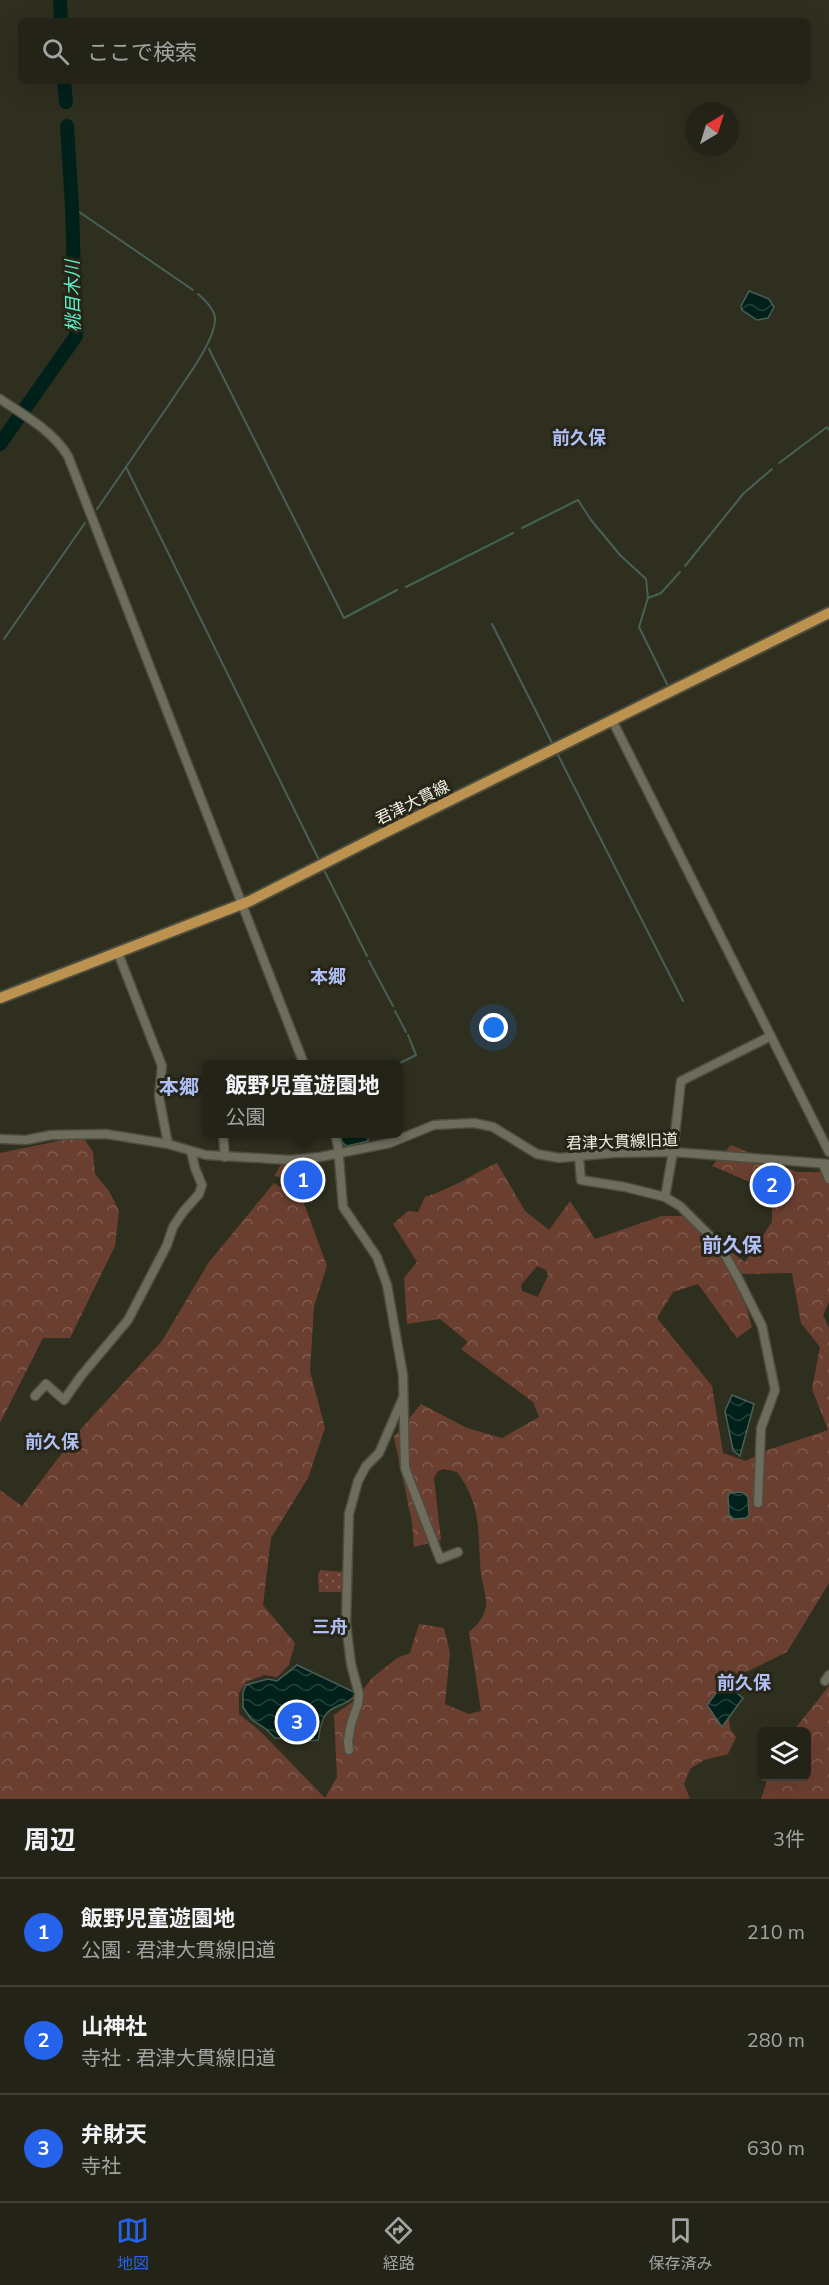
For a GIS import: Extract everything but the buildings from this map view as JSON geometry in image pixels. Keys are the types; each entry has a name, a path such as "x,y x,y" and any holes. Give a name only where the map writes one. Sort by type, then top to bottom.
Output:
{"main road":[{"name":"君津大貫線","path":"0,999 241,905 829,613"}],"street":[{"path":"0,399 56,440 71,463 302,1060"},
{"path":"612,720 829,1152"},
{"path":"118,952 162,1065 159,1097 168,1144"},
{"path":"665,1197 674,1152 679,1084 771,1036"},
{"name":"君津大貫線旧道","path":"403,1138 434,1125 474,1123 493,1127 537,1154 559,1158 613,1153 674,1152 826,1164"},
{"name":"君津大貫線旧道","path":"0,1139 26,1140 51,1135 106,1134 168,1144 225,1157 290,1160 390,1143 402,1138"},
{"path":"223,1138 225,1157"},
{"path":"335,1138 344,1208 377,1257 387,1285 403,1375 405,1468 440,1559 458,1552"},
{"path":"35,1396 46,1384 64,1401 81,1376 128,1320 167,1245 173,1227 199,1194 202,1185 191,1151"},
{"path":"579,1157 581,1180 625,1187 665,1197 680,1206 720,1246 762,1326 774,1390 761,1428 758,1503"},
{"path":"826,1164 829,1179"},
{"path":"349,1750 351,1724 359,1694 351,1664 346,1624 349,1514 358,1480 366,1466 379,1453 402,1400"}],"green space":[{"path":"82,1136 93,1152 95,1174 109,1191 119,1211 115,1246 70,1338 43,1338 0,1423 0,1153"},
{"path":"731,1145 797,1172 829,1172 829,1302 823,1315 829,1328 829,1583 787,1652 726,1682 730,1729 736,1737 728,1754 704,1760 690,1769 684,1784 690,1799 0,1799 0,1490 22,1506 78,1432 162,1341 209,1262 274,1183 303,1201 327,1266 314,1306 310,1371 325,1428 308,1478 271,1538 263,1605 295,1643 289,1665 277,1677 264,1675 246,1682 239,1693 239,1714 260,1731 325,1798 337,1777 334,1715 354,1701 372,1678 397,1658 410,1653 419,1624 444,1628 450,1653 445,1704 469,1714 481,1711 469,1632 484,1614 486,1606 475,1509 457,1472 444,1469 438,1471 434,1478 441,1540 414,1547 412,1522 394,1437 421,1404 467,1428 502,1438 539,1417 533,1402 461,1349 468,1342 440,1319 407,1324 404,1278 417,1262 393,1224 408,1211 418,1212 425,1197 453,1186 497,1163 525,1211 549,1230 570,1201 595,1239 662,1216 682,1216 745,1262 772,1222 772,1191 712,1166","holes":["537,1266 546,1270 548,1275 538,1297 522,1291 521,1285","792,1273 801,1323 820,1347 812,1389 828,1430 765,1451 746,1461 723,1453 712,1386 657,1318 673,1292 698,1284 737,1338 752,1327 737,1274"]},
{"path":"315,1161 318,1177 312,1204 306,1193 297,1185 274,1176 283,1162"},
{"path":"320,1570 343,1572 343,1592 319,1592"},
{"path":"829,1686 829,1799 761,1799 767,1781 811,1781 811,1727 796,1727"}],"water":[{"path":"749,291 769,299 774,307 768,318 757,320 742,310 741,306"},
{"path":"341,1138 368,1138 368,1141 347,1146"},
{"path":"732,1395 754,1404 740,1456 733,1450 725,1411"},
{"path":"742,1492 748,1497 749,1515 746,1518 734,1519 729,1515 728,1496 730,1493"},
{"path":"297,1665 356,1693 350,1700 330,1710 325,1716 318,1740 299,1742 294,1738 275,1738 251,1719 243,1707 243,1692 246,1685 268,1679 277,1681","holes":["295,1717 305,1720 308,1727 291,1727 290,1721"]},
{"path":"724,1683 743,1698 722,1727 707,1705"}],"waterway":[{"name":"桃目木川","path":"60,0 61,18"},
{"name":"桃目木川","path":"64,84 66,102"},
{"name":"桃目木川","path":"0,444 76,336 67,126"},
{"path":"72,207 193,290"},
{"path":"97,509 188,376 209,341 215,317 210,306 198,294"},
{"path":"209,349 344,618 397,590"},
{"path":"779,463 827,427 829,430"},
{"path":"126,467 319,860"},
{"path":"685,566 743,494 772,469"},
{"path":"522,528 578,500 591,520 620,555 646,579 648,598 661,593 680,572"},
{"path":"4,639 85,523"},
{"path":"406,587 513,533"},
{"path":"648,598 639,627 669,688"},
{"path":"492,624 552,743"},
{"path":"558,755 683,1001"},
{"path":"325,872 367,956"},
{"path":"369,961 393,1006"},
{"path":"395,1011 406,1032"},
{"path":"403,1062 416,1055 408,1035"}],"place":[{"name":"飯野児童遊園地","path":"303,1180"},
{"name":"山神社","path":"772,1185"},
{"name":"弁財天","path":"297,1722"}],"district":[{"name":"前久保","path":"579,438"},
{"name":"本郷","path":"328,977"},
{"name":"本郷","path":"179,1087"},
{"name":"前久保","path":"732,1245"},
{"name":"前久保","path":"52,1442"},
{"name":"三舟","path":"330,1627"},
{"name":"前久保","path":"744,1683"}]}
